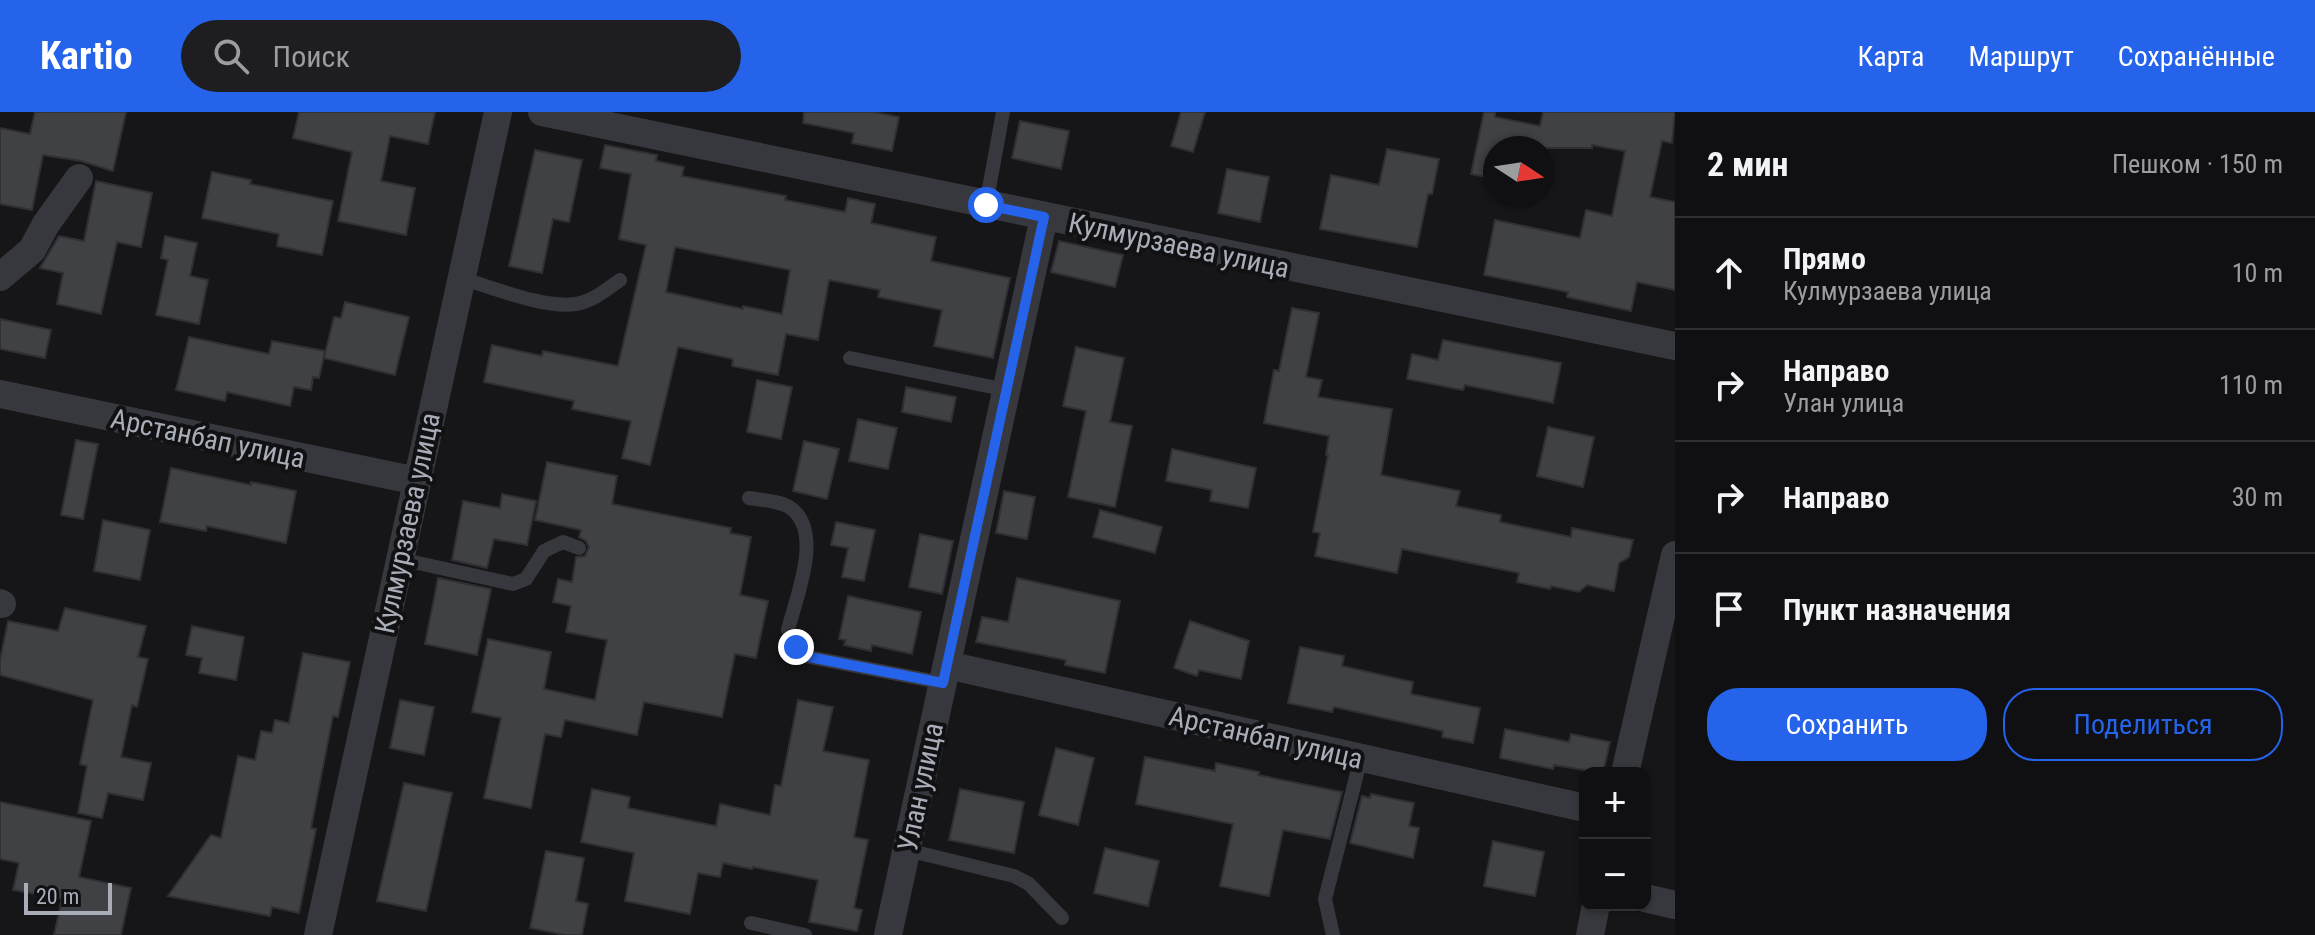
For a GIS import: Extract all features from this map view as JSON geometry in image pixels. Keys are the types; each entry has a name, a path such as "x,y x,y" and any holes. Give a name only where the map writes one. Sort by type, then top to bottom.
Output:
{"street":[{"name":"Кулмурзаева улица","path":"318,935 498,112"},
{"name":"Кулмурзаева улица","path":"542,112 1675,346"},
{"path":"0,277 32,250 46,224 79,178"},
{"name":"Улан улица","path":"888,935 1044,217"},
{"name":"Арстанбап улица","path":"0,394 417,481"},
{"path":"1626,767 1675,555"},
{"name":"Арстанбап улица","path":"945,674 1361,758 1579,807"},
{"path":"1651,899 1675,905"},
{"path":"1590,935 1595,911"}],"lane":[{"path":"986,205 1003,112"},
{"path":"460,278 546,302 575,304 595,297 620,280"},
{"path":"850,358 1007,390"},
{"path":"749,498 791,507 806,526 808,548 788,630 804,656 945,674"},
{"path":"400,559 513,584 526,579 544,551 563,542 579,548"},
{"path":"1333,935 1325,899 1361,758"},
{"path":"907,850 1014,876 1029,884 1062,918"},
{"path":"751,923 805,935"}],"building":[{"path":"35,112 126,112 113,171 81,161 43,155 32,210 0,204 0,128 30,134"},
{"path":"299,112 435,112 428,144 390,136 381,181 415,188 406,235 338,221 352,152 293,138"},
{"path":"804,112 873,112 899,117 892,151 852,143 854,133 803,123"},
{"path":"1181,112 1205,112 1193,152 1171,146"},
{"path":"1484,112 1495,112 1495,117 1540,126 1543,112 1675,112 1672,143 1662,141 1650,197 1675,202 1675,290 1637,282 1631,311 1567,297 1568,292 1484,275 1495,220 1580,238 1586,210 1612,216 1625,151 1592,145 1592,148 1555,148 1555,136 1483,136 1483,176 1471,174"},
{"path":"1020,121 1069,131 1061,169 1012,158"},
{"path":"605,145 657,155 656,161 684,167 682,176 786,196 785,200 845,212 848,198 875,204 871,223 936,237 931,261 1010,278 993,358 934,346 942,310 878,297 880,290 829,280 818,340 786,334 778,375 732,366 733,359 678,347 650,465 622,458 631,421 572,409 574,401 484,382 492,345 542,356 543,351 618,366 646,245 619,239 631,174 600,168","holes":["675,247 790,270 782,314 666,292"]},
{"path":"1387,149 1439,159 1417,247 1320,229 1331,175 1379,185"},
{"path":"535,150 582,160 569,222 553,219 542,273 509,266"},
{"path":"1227,169 1269,177 1260,222 1218,213"},
{"path":"212,172 251,180 250,184 333,201 322,255 277,246 279,234 202,218"},
{"path":"96,181 152,193 141,247 117,242 101,314 57,304 63,273 40,268 59,236 84,241"},
{"path":"165,236 197,243 190,276 208,280 199,324 156,315 168,260 161,258"},
{"path":"1059,241 1123,255 1115,287 1051,272"},
{"path":"345,302 409,317 395,375 324,358 334,317 341,318"},
{"path":"1292,308 1319,313 1306,377 1322,380 1318,397 1392,409 1381,475 1460,491 1456,506 1501,515 1500,522 1571,537 1572,528 1633,540 1629,557 1619,563 1614,591 1587,585 1579,592 1551,586 1550,589 1517,582 1519,573 1402,549 1397,573 1315,556 1320,533 1313,532 1329,436 1264,423 1274,370 1279,371"},
{"path":"0,319 51,330 45,358 0,349"},
{"path":"189,337 269,354 272,341 325,351 319,378 313,377 311,390 294,387 290,406 227,392 225,401 176,390"},
{"path":"1443,340 1561,363 1553,403 1465,385 1463,390 1407,379 1412,354 1438,360"},
{"path":"1076,347 1124,358 1110,422 1132,426 1115,507 1068,497 1086,411 1063,406"},
{"path":"757,380 792,387 781,439 747,432"},
{"path":"906,387 956,397 951,422 902,412"},
{"path":"858,419 897,428 888,469 849,461"},
{"path":"1548,427 1594,437 1583,487 1537,476"},
{"path":"76,440 98,444 83,519 61,515"},
{"path":"804,441 839,449 827,499 793,491"},
{"path":"1172,449 1256,468 1248,508 1210,501 1212,490 1166,481"},
{"path":"547,462 617,476 612,504 731,528 730,533 751,537 740,595 768,601 756,658 735,654 722,717 644,702 637,735 565,720 561,737 545,734 531,808 484,798 501,718 472,712 488,639 551,652 544,689 595,700 607,640 566,632 571,606 553,602 558,579 572,582 576,557 585,556 589,547 579,537 581,530 535,520"},
{"path":"171,468 296,491 286,543 207,526 206,531 160,522"},
{"path":"1004,491 1035,497 1027,539 996,533"},
{"path":"502,494 536,501 527,545 494,539 487,568 452,560 463,501 500,508"},
{"path":"1100,510 1162,527 1155,553 1093,537"},
{"path":"103,520 150,530 140,580 94,571"},
{"path":"836,522 875,530 864,581 842,577 848,548 831,545"},
{"path":"920,534 953,541 942,594 909,587"},
{"path":"438,578 491,589 477,655 425,644"},
{"path":"1017,578 1120,601 1105,673 1065,665 1066,660 976,642 982,617 1008,622"},
{"path":"848,596 921,612 912,654 872,645 871,651 844,645 846,640 839,639"},
{"path":"65,608 146,626 138,657 148,659 137,707 132,705 121,757 151,763 143,800 108,793 102,818 78,813 87,766 80,764 93,700 0,675 8,621 58,631"},
{"path":"1190,621 1249,641 1241,679 1199,670 1197,676 1174,668"},
{"path":"192,626 244,637 236,680 199,673 202,658 186,655"},
{"path":"1300,647 1344,656 1342,666 1413,682 1411,694 1480,708 1473,743 1442,737 1443,731 1334,707 1332,712 1288,703"},
{"path":"303,653 350,662 338,717 333,716 311,828 316,829 299,913 272,907 270,916 168,896 211,835 221,838 238,756 255,760 261,731 272,733 275,720 289,723"},
{"path":"400,700 434,707 424,755 390,748"},
{"path":"798,700 833,707 823,751 869,760 854,837 868,840 854,908 862,910 857,931 809,922 818,880 723,863 720,877 698,873 690,914 625,901 634,853 581,842 592,789 630,797 628,808 716,826 720,804 770,815 775,785 781,786"},
{"path":"1505,729 1569,742 1571,734 1610,742 1604,767 1579,769 1554,765 1553,769 1500,758"},
{"path":"1056,748 1094,758 1078,825 1039,815"},
{"path":"1145,757 1215,771 1216,763 1342,792 1330,839 1283,830 1269,896 1220,886 1233,824 1136,804"},
{"path":"404,783 452,793 426,911 377,901"},
{"path":"960,789 1024,802 1014,853 949,840"},
{"path":"1371,794 1414,803 1409,826 1419,828 1413,858 1350,843 1362,796 1370,798"},
{"path":"0,802 91,821 79,877 131,888 121,935 54,935 62,899 13,890 19,863 0,859"},
{"path":"1493,841 1544,852 1535,896 1484,886"},
{"path":"1105,848 1159,861 1148,906 1094,893"},
{"path":"546,851 584,858 576,901 588,904 582,935 530,928"}],"route":[{"path":"796,647 804,656 943,683 1044,217 986,205"}]}
